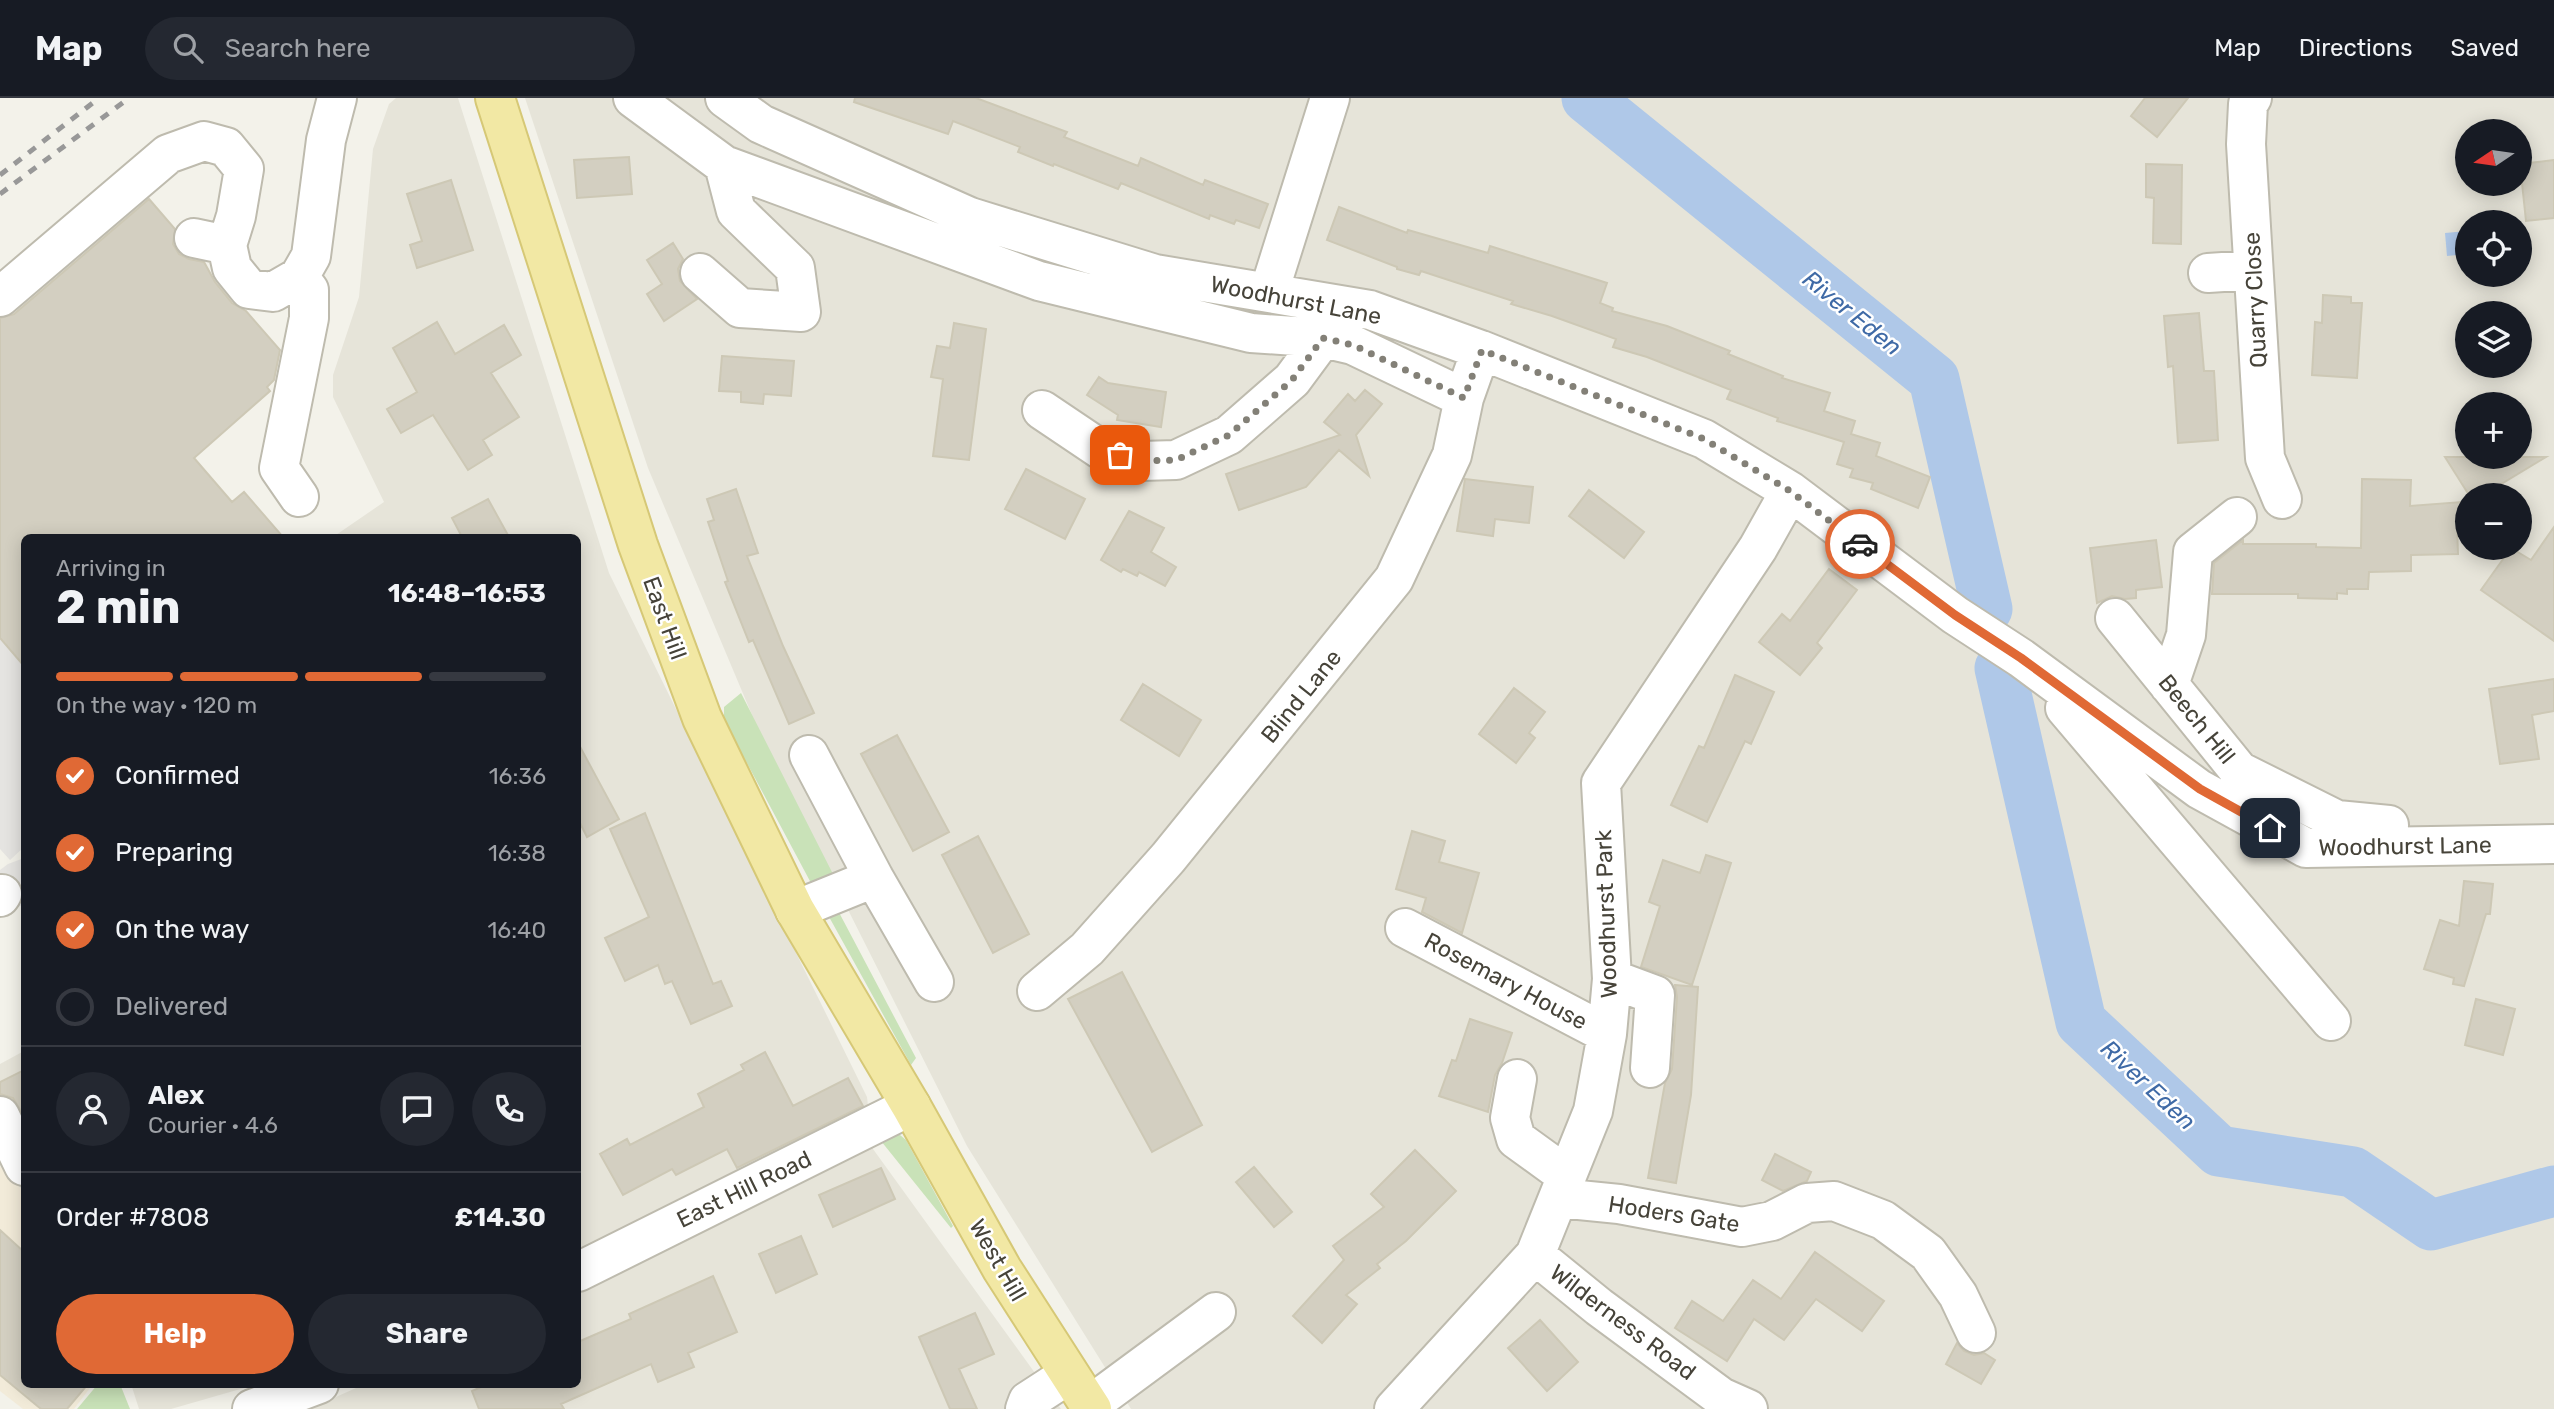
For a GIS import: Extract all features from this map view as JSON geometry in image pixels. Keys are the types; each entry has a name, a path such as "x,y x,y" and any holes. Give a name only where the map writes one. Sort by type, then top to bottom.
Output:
{"main road":[{"name":"East Hill","path":"495,98 638,545 697,706 795,910 911,1106"},
{"name":"West Hill","path":"911,1106 1002,1269 1083,1396"}],"street":[{"path":"0,297 168,154 204,141 226,147 244,169 236,216 210,242 249,289 273,292 299,277 311,256 326,140 337,98"},
{"name":"Woodhurst Lane","path":"633,98 724,165 1039,282 1251,332 1323,338 1353,345 1464,398"},
{"name":"Woodhurst Lane","path":"724,98 761,124 970,217 1155,274 1370,310 1482,350 1704,439 1790,491 1955,615 2021,658 2200,789 2306,848 2484,840 2554,844"},
{"path":"1269,292 1330,98"},
{"name":"Quarry Close","path":"2252,98 2248,103 2246,124 2265,458 2282,499"},
{"path":"700,273 740,308 801,312 794,268 736,211 724,165"},
{"path":"2208,273 2253,270"},
{"path":"299,277 309,290 309,318 279,468 299,497"},
{"path":"1042,410 1100,449 1141,461 1176,460 1229,435 1292,380 1323,338"},
{"name":"Blind Lane","path":"1037,991 1087,949 1168,858 1394,579 1452,455 1464,398 1482,350"},
{"name":"Woodhurst Park","path":"1394,1409 1535,1255 1592,1111 1607,1034 1612,979 1601,783 1758,548 1790,491"},
{"path":"2169,685 2186,635 2193,552 2237,517"},
{"name":"Beech Hill","path":"2115,618 2239,771 2337,820 2484,840"},
{"path":"2021,658 2331,1021"},
{"path":"809,755 874,878 934,982"},
{"path":"2484,840 2554,818"},
{"path":"795,910 874,878"},
{"name":"Rosemary House","path":"1405,928 1607,1034"},
{"path":"1612,979 1655,995 1650,1068"},
{"path":"1517,1079 1510,1118 1516,1139 1563,1187"},
{"name":"East Hill Road","path":"581,1271 911,1106"},
{"path":"0,1116 21,1160"},
{"name":"Hoders Gate","path":"1563,1187 1619,1204 1742,1227 1772,1221 1807,1203 1834,1201 1883,1220 1928,1253 1958,1295 1976,1333"},
{"name":"Wilderness Road","path":"1535,1255 1721,1397 1748,1409"},
{"path":"1025,1409 1028,1401 1083,1396 1216,1312"},
{"path":"252,1409 308,1388"}],"shaded area":[{"path":"396,98 458,98 609,573 867,1097 873,1149 1061,1409 309,1409 356,1388 581,1388 581,534 337,534 384,502 333,397 333,375 359,297 373,149 389,104"},
{"path":"525,98 2554,98 2554,1409 1131,1409 967,1146 763,741 648,468"},
{"path":"0,638 21,662 21,850 10,860 0,849"},
{"path":"21,859 21,906 10,911 0,895 0,870"},
{"path":"21,1053 21,1189 0,1166 0,1064"},
{"path":"0,1166 21,1189 21,1388 90,1388 74,1409 23,1409 0,1391"},
{"path":"132,1388 244,1388 171,1409 139,1409"}],"green space":[{"path":"741,693 833,874 825,881 811,883 724,720 724,707"},
{"path":"834,903 916,1058 911,1065 828,915"},
{"path":"888,1132 900,1135 906,1140 953,1226 951,1228 877,1136"},
{"path":"95,1388 122,1388 130,1409 77,1409"}],"water":[{"path":"2455,232 2455,255 2447,256 2445,233"}],"building":[{"path":"855,98 976,98 1067,132 1064,137 1138,166 1141,158 1203,185 1205,180 1268,204 1259,228 1236,220 1234,224 1210,215 1209,219 1121,183 1118,189 1054,164 1053,166 1018,152 1020,147 953,121 948,134 854,102"},
{"path":"2145,98 2188,98 2157,137 2131,116"},
{"path":"629,157 632,194 577,198 574,160"},
{"path":"2554,160 2554,218 2532,220 2532,210 2525,210 2523,196 2532,196 2532,163"},
{"path":"2146,164 2182,165 2181,244 2153,243 2154,198 2146,197"},
{"path":"451,180 473,250 417,268 410,245 422,241 407,194"},
{"path":"149,199 175,229 173,244 179,254 204,262 215,282 232,303 246,311 280,350 274,380 267,387 270,391 194,458 232,502 244,492 280,534 21,534 21,662 0,638 0,318 14,314"},
{"path":"1339,207 1407,233 1408,230 1488,253 1490,246 1607,283 1600,303 1613,308 1612,311 1667,326 1730,351 1728,354 1783,376 1782,378 1830,393 1824,411 1855,421 1851,434 1880,443 1876,456 1930,477 1918,508 1871,489 1873,483 1850,477 1853,469 1837,464 1844,442 1777,421 1778,418 1727,399 1731,390 1647,357 1613,347 1616,339 1421,271 1419,275 1397,269 1327,240"},
{"path":"673,243 683,259 678,269 680,281 697,299 664,321 647,294 662,284 647,260"},
{"path":"2323,295 2351,297 2351,303 2362,303 2357,378 2312,375 2315,322 2322,323"},
{"path":"2199,313 2204,371 2214,371 2218,440 2178,443 2173,366 2168,367 2164,316"},
{"path":"437,322 455,354 504,325 521,355 491,373 519,417 483,440 492,455 468,470 433,415 401,433 387,409 417,392 393,348"},
{"path":"954,323 986,329 969,460 933,456 943,379 931,377 937,346 950,348"},
{"path":"722,356 794,361 791,396 764,394 763,404 741,402 741,392 719,391"},
{"path":"1099,377 1108,383 1166,392 1161,427 1117,420 1118,415 1087,395"},
{"path":"1365,390 1382,404 1356,435 1369,476 1339,450 1306,487 1239,510 1226,474 1340,435 1324,422 1348,394 1355,401"},
{"path":"2445,457 2455,457 2455,469 2526,469 2503,483 2461,483"},
{"path":"2532,457 2546,457 2532,465"},
{"path":"1026,469 1085,499 1065,539 1005,509"},
{"path":"1465,479 1533,487 1529,523 1495,519 1493,536 1457,531"},
{"path":"2362,479 2411,480 2410,506 2455,503 2455,554 2411,555 2411,571 2369,572 2368,589 2347,589 2347,594 2337,593 2337,599 2298,598 2298,594 2212,594 2214,563 2243,540 2243,544 2316,544 2316,547 2361,548"},
{"path":"736,489 758,553 747,556 783,646 814,713 789,724 753,640 749,642 725,582 728,581 708,522 714,520 707,499"},
{"path":"1589,490 1644,532 1624,558 1569,516"},
{"path":"488,499 507,534 460,534 452,518"},
{"path":"1129,511 1164,528 1151,552 1176,567 1165,586 1139,572 1137,576 1123,569 1121,572 1101,560"},
{"path":"2554,527 2554,641 2481,590 2502,560 2532,559"},
{"path":"2156,540 2162,587 2136,590 2136,598 2112,596 2097,603 2090,548"},
{"path":"1829,569 1857,590 1817,643 1822,648 1800,675 1759,642 1782,614 1790,621"},
{"path":"1735,675 1774,692 1751,744 1745,741 1707,822 1671,805 1699,746 1704,748"},
{"path":"2554,679 2554,711 2532,715 2539,759 2500,764 2489,689"},
{"path":"1143,684 1201,720 1179,756 1121,720"},
{"path":"1514,688 1545,712 1529,733 1535,738 1516,763 1479,734"},
{"path":"897,735 949,832 913,851 861,754"},
{"path":"581,749 619,819 587,837 581,825"},
{"path":"645,813 713,984 721,981 732,1006 691,1024 672,981 665,984 658,965 625,981 605,938 649,917 610,829"},
{"path":"1412,831 1445,841 1439,862 1479,873 1462,933 1422,912 1426,898 1396,889"},
{"path":"978,836 1029,934 993,953 942,855"},
{"path":"1706,855 1731,863 1692,985 1641,967 1660,906 1649,902 1663,860 1700,873"},
{"path":"2464,881 2493,884 2490,914 2486,914 2464,986 2453,984 2454,978 2424,969 2440,920 2459,926"},
{"path":"1122,972 1202,1125 1152,1152 1068,999"},
{"path":"1675,985 1698,987 1691,1095 1676,1183 1648,1178 1665,1083 1672,1069 1677,997"},
{"path":"2476,999 2515,1009 2503,1055 2465,1045"},
{"path":"1470,1019 1512,1033 1495,1075 1488,1112 1439,1096 1452,1060 1456,1061"},
{"path":"765,1052 793,1106 848,1078 863,1106 737,1168 727,1149 676,1175 672,1169 623,1195 600,1154 627,1139 630,1145 704,1107 698,1094 744,1070 741,1065"},
{"path":"21,1072 21,1111 13,1098 0,1094 0,1082"},
{"path":"1415,1150 1456,1191 1406,1241 1377,1264 1380,1268 1346,1295 1357,1304 1322,1343 1293,1316 1344,1260 1333,1246 1384,1207 1371,1194"},
{"path":"1775,1154 1811,1172 1807,1181 1783,1191 1762,1180"},
{"path":"1254,1167 1292,1212 1274,1227 1236,1182"},
{"path":"881,1168 895,1199 833,1227 819,1195"},
{"path":"0,1230 21,1249 21,1388 85,1388 67,1409 41,1409 0,1375"},
{"path":"801,1236 817,1274 776,1293 759,1254"},
{"path":"1815,1252 1884,1301 1862,1331 1816,1299 1784,1340 1754,1319 1727,1361 1675,1328 1692,1301 1723,1321 1753,1280 1781,1299"},
{"path":"713,1276 737,1332 688,1353 694,1367 658,1382 651,1364 561,1404 564,1409 479,1409 472,1391 479,1388 581,1388 581,1341 631,1319 629,1314"},
{"path":"975,1313 994,1354 959,1369 977,1409 950,1409 919,1337"},
{"path":"1540,1320 1578,1362 1547,1391 1508,1348"},
{"path":"1957,1343 1964,1351 1974,1355 1984,1353 1995,1360 1981,1384 1946,1364"}],"waterway":[{"name":"River Eden","path":"1587,98 1934,379 1987,609"},
{"name":"River Eden","path":"2000,668 2081,1022 2219,1151 2353,1172 2431,1225 2554,1191"}],"railway":[{"path":"0,175 99,98"},
{"path":"0,194 129,98"}],"way so far":[{"path":"1120,455 1141,461 1176,460 1229,435 1292,380 1323,338 1353,345 1464,398 1482,350 1704,439 1790,491 1860,544"}],"route":[{"path":"1860,544 2200,789 2270,828"}]}
